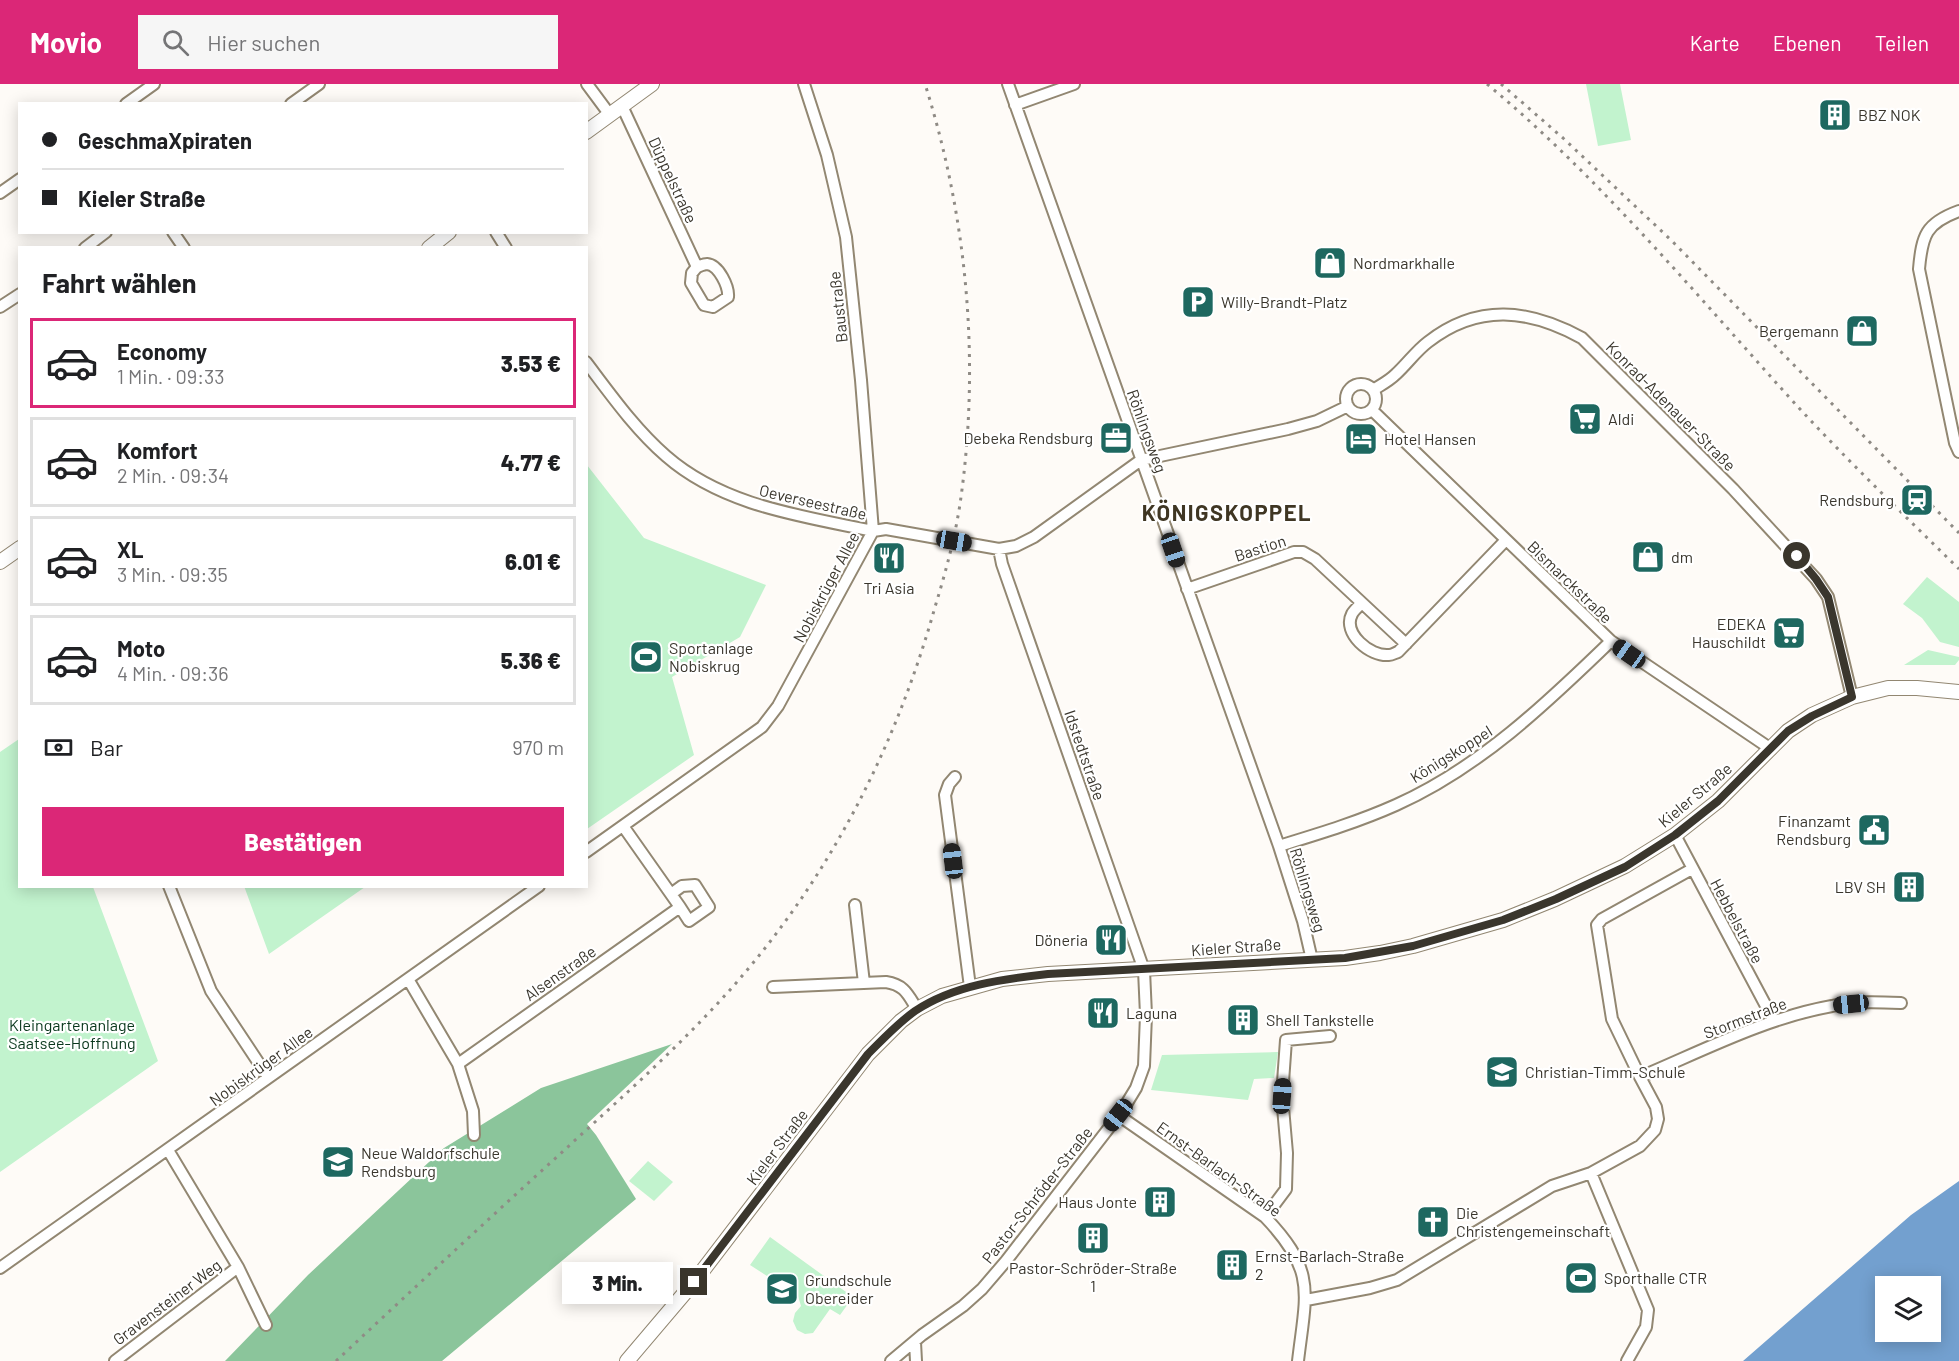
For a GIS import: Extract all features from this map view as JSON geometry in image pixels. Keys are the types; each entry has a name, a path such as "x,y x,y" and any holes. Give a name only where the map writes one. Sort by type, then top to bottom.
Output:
{"main road":[{"path":"588,131 652,84"},
{"path":"432,246 446,234"},
{"path":"0,562 18,549"},
{"name":"Kieler Straße","path":"627,1361 694,1282 868,1054 901,1021 917,1009 942,996 1002,979 1048,974 1312,960 1380,953 1503,920 1556,899 1625,867 1675,835 1718,801 1788,731 1852,697 1888,688 1959,692"},
{"name":"Kieler Straße","path":"1944,691 1959,699"}],"street":[{"path":"129,102 154,84"},
{"path":"294,102 319,84"},
{"path":"586,84 610,115"},
{"name":"Baustraße","path":"804,84 827,155 846,237 861,380 873,531"},
{"name":"Röhlingsweg","path":"1008,84 1279,846 1303,921 1312,960"},
{"path":"1015,105 1074,84"},
{"name":"Düppelstraße","path":"622,106 697,267"},
{"path":"0,193 18,180"},
{"path":"1959,211 1942,217 1927,232 1921,244 1919,269 1959,452"},
{"path":"88,246 103,234"},
{"path":"0,308 18,295"},
{"name":"Konrad-Adenauer-Straße","path":"1373,390 1394,376 1426,343 1436,336 1455,324 1482,316 1515,314 1532,317 1562,328 1582,339 1732,489 1816,579 1828,597 1852,697"},
{"name":"Oeverseestraße","path":"588,365 639,430 667,457 708,485 746,501 786,513 873,531"},
{"path":"1366,385 1373,390 1376,402 1372,410 1357,414 1347,406 1347,393 1353,386 1366,385"},
{"path":"1141,460 1288,429 1317,421 1347,406"},
{"name":"Bismarckstraße","path":"1372,410 1611,641 1771,749"},
{"name":"Nobiskrüger Allee","path":"588,851 762,727 778,706 873,531 886,529 999,549 1016,546 1034,537 1141,460"},
{"path":"1362,603 1353,613 1350,622 1353,634 1361,644 1378,653 1389,655 1398,652 1505,541"},
{"name":"Idstedtstraße","path":"999,549 1002,564 1144,970"},
{"name":"Bastion","path":"1187,589 1294,552 1303,552 1315,559 1406,644"},
{"name":"Königskoppel","path":"1279,846 1346,825 1398,804 1444,779 1504,738 1553,698 1611,641"},
{"path":"955,777 948,784 945,795 969,987"},
{"path":"623,826 689,921 709,907 695,885 682,886 671,894"},
{"name":"Hebbelstraße","path":"1675,835 1774,1020"},
{"path":"1306,1300 1370,1288 1397,1280 1552,1186 1591,1173 1640,1146 1655,1130 1658,1119 1656,1107 1612,1019 1597,925 1602,919 1692,869"},
{"path":"170,888 211,991 268,1077"},
{"name":"Nobiskrüger Allee","path":"0,1268 536,888"},
{"path":"855,905 864,983"},
{"name":"Alsenstraße","path":"458,1064 680,908"},
{"name":"Pastor-Schröder-Straße","path":"891,1361 982,1289 1118,1115 1136,1088 1144,1066 1146,1015 1144,970"},
{"path":"408,979 458,1064 473,1111 474,1135"},
{"path":"773,987 886,982 897,984 906,992 917,1009"},
{"name":"Stormstraße","path":"1640,1077 1774,1020 1833,1005 1869,1002 1901,1003"},
{"path":"1265,1217 1286,1189 1287,1153 1282,1096 1286,1040 1330,1036"},
{"name":"Ernst-Barlach-Straße","path":"1118,1115 1265,1217 1279,1232 1292,1250 1304,1275 1306,1300 1298,1361"},
{"name":"Gravensteiner Weg","path":"168,1150 238,1267 266,1325"},
{"path":"1591,1173 1648,1310 1646,1327 1627,1361"},
{"name":"Gravensteiner Weg","path":"115,1361 238,1267"},
{"path":"915,1342 916,1361"}],"green space":[{"path":"1586,84 1620,84 1631,140 1598,146"},
{"name":"Sportanlage Nobiskrug","path":"588,466 644,538 766,585 740,637 672,677 694,755 588,828"},
{"path":"1927,577 1959,602 1959,647 1940,642 1922,618 1903,604"},
{"path":"1928,650 1959,657 1959,660 1955,665 1904,665"},
{"name":"Kleingartenanlage Saatsee-Hoffnung","path":"18,740 18,888 93,888 158,1061 0,1172 0,752"},
{"path":"245,888 364,888 269,954"},
{"path":"672,1044 587,1124 636,1199 442,1361 225,1361 308,1275 444,1148 541,1088"},
{"path":"1278,1052 1274,1078 1254,1079 1248,1100 1151,1090 1162,1055"},
{"path":"648,1161 673,1182 654,1201 629,1181"},
{"path":"770,1237 853,1297 840,1315 830,1309 813,1333 805,1334 797,1330 793,1321 795,1313 801,1306 798,1296 750,1265"}],"water":[{"path":"1959,1181 1959,1361 1743,1361 1911,1215"}],"railway":[{"path":"336,1361 657,1065 726,994 780,928 810,886 837,843 883,752 920,656 947,566 959,511 967,445 969,341 960,237 951,185 925,84"},
{"path":"1487,84 1610,199 1818,429 1959,569"},
{"path":"1501,84 1563,138 1672,241 1959,533"}],"place":[{"name":"BBZ NOK","path":"1835,115"},
{"name":"Nordmarkhalle","path":"1330,263"},
{"name":"Willy-Brandt-Platz","path":"1198,302"},
{"name":"Bergemann","path":"1862,331"},
{"name":"Aldi","path":"1585,419"},
{"name":"Debeka Rendsburg","path":"1116,438"},
{"name":"Hotel Hansen","path":"1361,439"},
{"name":"Rendsburg","path":"1917,500"},
{"name":"dm","path":"1648,557"},
{"name":"Tri Asia","path":"889,558"},
{"name":"EDEKA Hauschildt","path":"1789,633"},
{"name":"Sportanlage Nobiskrug","path":"646,657"},
{"name":"Finanzamt Rendsburg","path":"1874,830"},
{"name":"LBV SH","path":"1909,887"},
{"name":"Döneria","path":"1111,940"},
{"name":"Laguna","path":"1103,1013"},
{"name":"Shell Tankstelle","path":"1243,1020"},
{"name":"Christian-Timm-Schule","path":"1502,1072"},
{"name":"Neue Waldorfschule Rendsburg","path":"338,1162"},
{"name":"Haus Jonte","path":"1160,1202"},
{"name":"Die Christengemeinschaft","path":"1433,1222"},
{"name":"Pastor-Schröder-Straße 1","path":"1093,1238"},
{"name":"Ernst-Barlach-Straße 2","path":"1232,1265"},
{"name":"Sporthalle CTR","path":"1581,1278"},
{"name":"Grundschule Obereider","path":"782,1289"}],"district":[{"name":"KÖNIGSKOPPEL","path":"1227,513"}],"route":[{"path":"694,1282 868,1054 901,1021 917,1009 942,996 1002,979 1048,974 1345,958 1413,946 1503,920 1556,899 1625,867 1675,835 1718,801 1788,731 1812,716 1852,697 1828,597 1797,556"}]}
